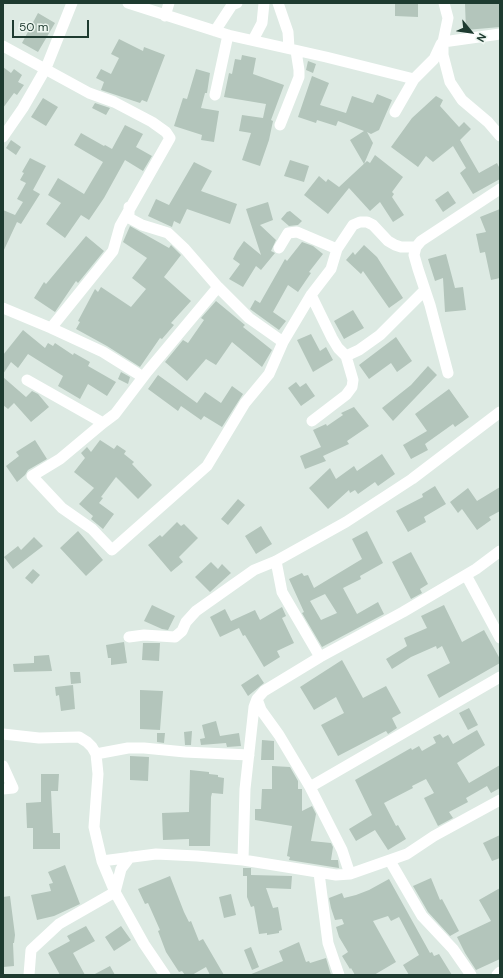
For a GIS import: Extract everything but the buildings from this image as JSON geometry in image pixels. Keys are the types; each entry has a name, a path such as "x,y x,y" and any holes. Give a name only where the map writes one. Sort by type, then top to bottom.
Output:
{"street":[{"path":"3,136 20,112 46,68 72,3"},
{"path":"128,3 228,35 289,48 414,79"},
{"path":"165,16 169,3"},
{"path":"215,31 232,6 237,3"},
{"path":"253,40 262,23 264,3"},
{"path":"278,3 288,32 289,48"},
{"path":"444,3 448,18 443,42 443,55 455,91 462,100 488,122 500,136"},
{"path":"443,42 500,34"},
{"path":"215,95 228,35"},
{"path":"395,112 414,79 434,59 443,42"},
{"path":"3,46 46,68 89,93 114,102 152,122 166,132 170,138 120,226 113,250 51,328"},
{"path":"280,125 299,76 296,52 289,48"},
{"path":"448,373 414,255 416,247 421,241 500,189"},
{"path":"130,207 129,218 142,225 168,233 185,249 218,287 249,318 283,342"},
{"path":"218,287 115,414 60,459 32,476 62,508 92,529 112,550 207,466 245,403 269,374 283,342 311,295 331,269 337,249 353,225 360,222 374,225 388,241 395,245 401,247 416,247"},
{"path":"279,248 288,233 297,232 337,249"},
{"path":"346,356 359,350 380,335 425,290"},
{"path":"311,295 332,338 338,348 346,356 353,380 352,387 346,395 312,421"},
{"path":"3,308 103,352 144,377"},
{"path":"27,380 103,423"},
{"path":"129,637 144,635 175,637 182,631 186,622 196,611 254,570 276,561 346,522 412,479 500,412"},
{"path":"243,860 245,789 254,707 258,698 264,691 320,657 466,575 500,551"},
{"path":"276,561 282,592 320,657"},
{"path":"466,575 500,638"},
{"path":"310,787 500,677"},
{"path":"258,698 261,710 310,787 342,850 350,874"},
{"path":"3,734 39,738 79,737 87,742 96,754 98,774 94,827 102,861 115,892 144,944 165,975"},
{"path":"96,754 128,748 144,748 185,752 249,755"},
{"path":"3,766 13,788 3,789"},
{"path":"102,861 156,854 243,860 336,875 350,874 407,854 434,836 500,800"},
{"path":"29,975 31,950 59,924 115,892 121,868 130,857"},
{"path":"390,861 422,916 453,949 471,975"},
{"path":"319,872 328,943 339,975"},
{"path":"497,975 500,972"}]}
